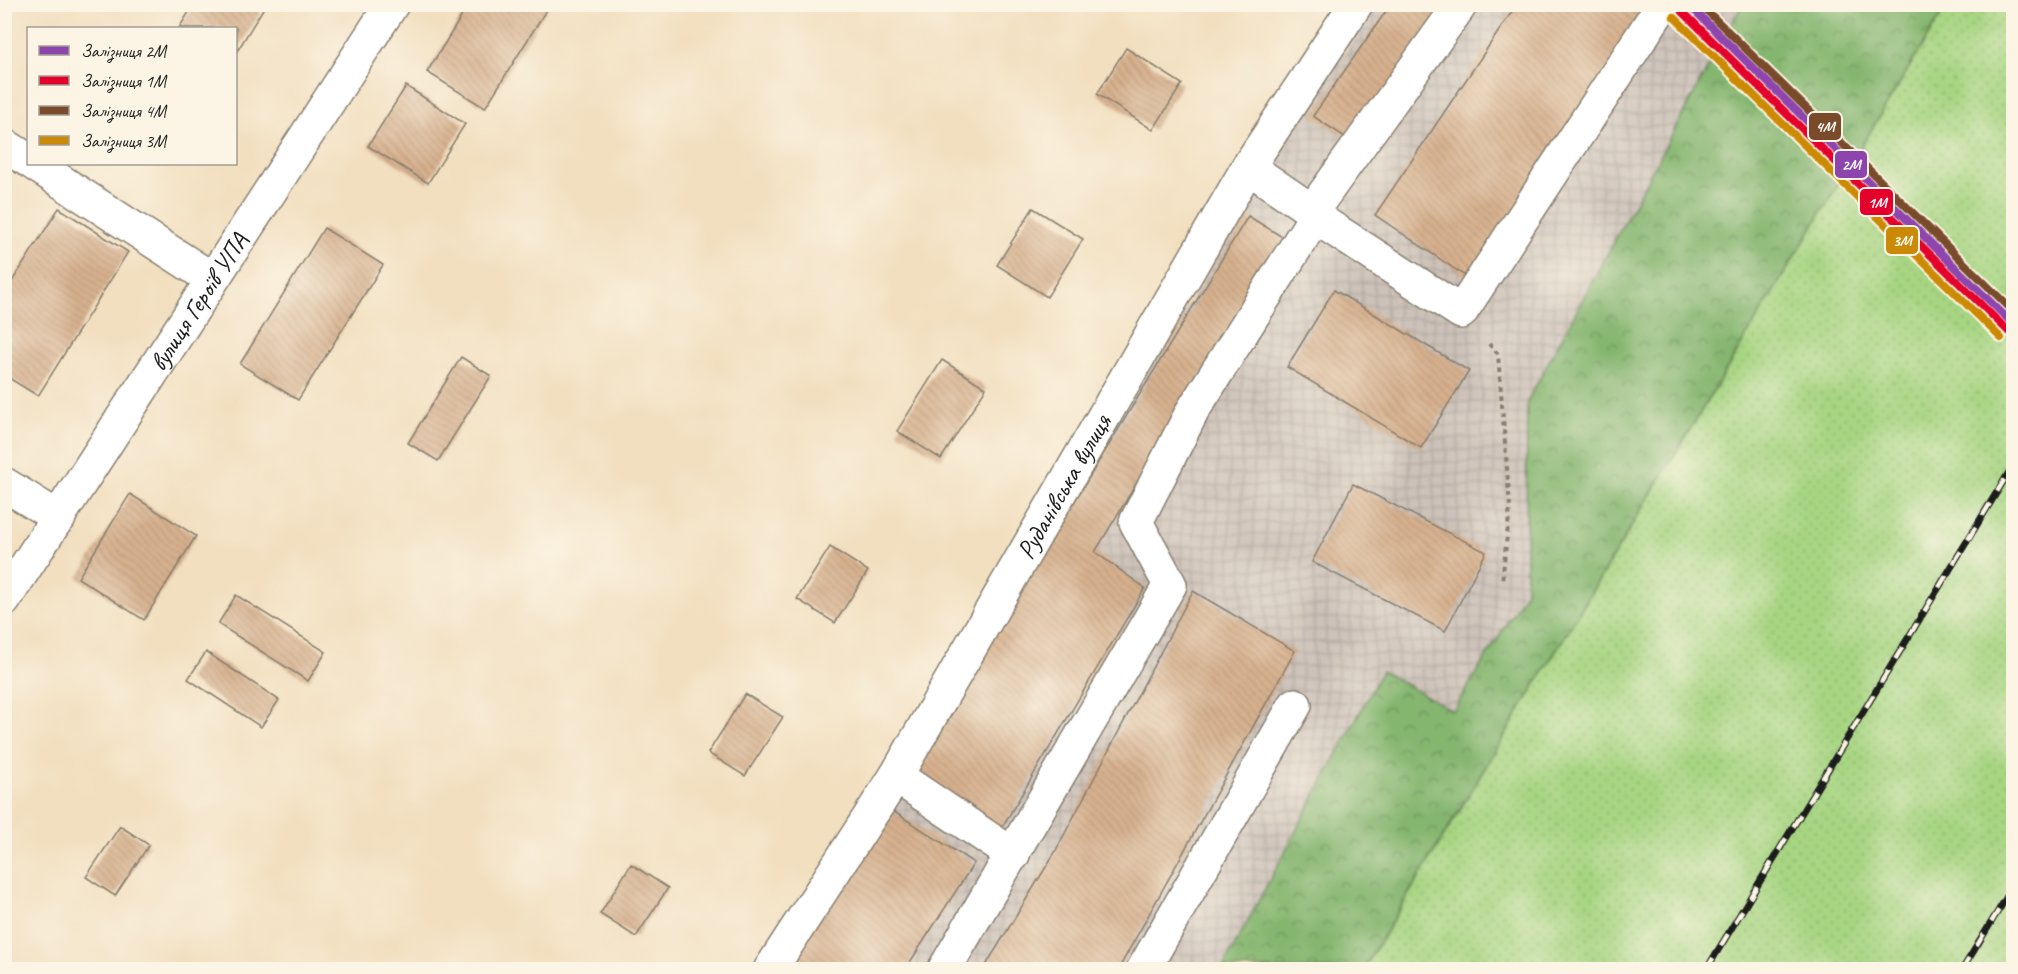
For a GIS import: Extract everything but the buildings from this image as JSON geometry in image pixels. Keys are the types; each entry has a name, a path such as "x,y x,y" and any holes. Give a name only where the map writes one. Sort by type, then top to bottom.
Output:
{"street":[{"name":"вулиця Героїв УПА","path":"4,600 392,4"},
{"name":"Руданівська вулиця","path":"770,969 896,776 1248,167 1356,4"},
{"path":"944,969 1170,585 1136,522 1192,410 1314,214 1461,4"},
{"path":"1248,167 1461,312 1663,4"},
{"path":"4,145 27,159"},
{"path":"36,165 212,279"},
{"path":"4,484 59,518"},
{"path":"1143,969 1295,705"},
{"path":"896,776 1013,855"}],"path":[{"path":"1461,312 1498,354 1510,507 1502,582"}],"shaded area":[{"path":"1377,5 1742,5 1528,402 1526,592 1453,711 1382,672 1222,969 778,970 903,777 1312,99"}],"green space":[{"path":"1742,5 1947,5 1363,969 1222,969 1382,671 1453,711 1526,592 1527,402"},
{"path":"1947,5 2013,5 2013,969 1363,970"}],"railway":[{"path":"1706,970 2014,464"},
{"path":"1962,970 2014,885"}],"rail line":[{"name":"2М","path":"1688,4 2014,325"},
{"name":"4М","path":"1700,4 2014,312"},
{"name":"1М","path":"1681,10 2008,331"},
{"name":"3М","path":"1674,17 2001,338"}]}
